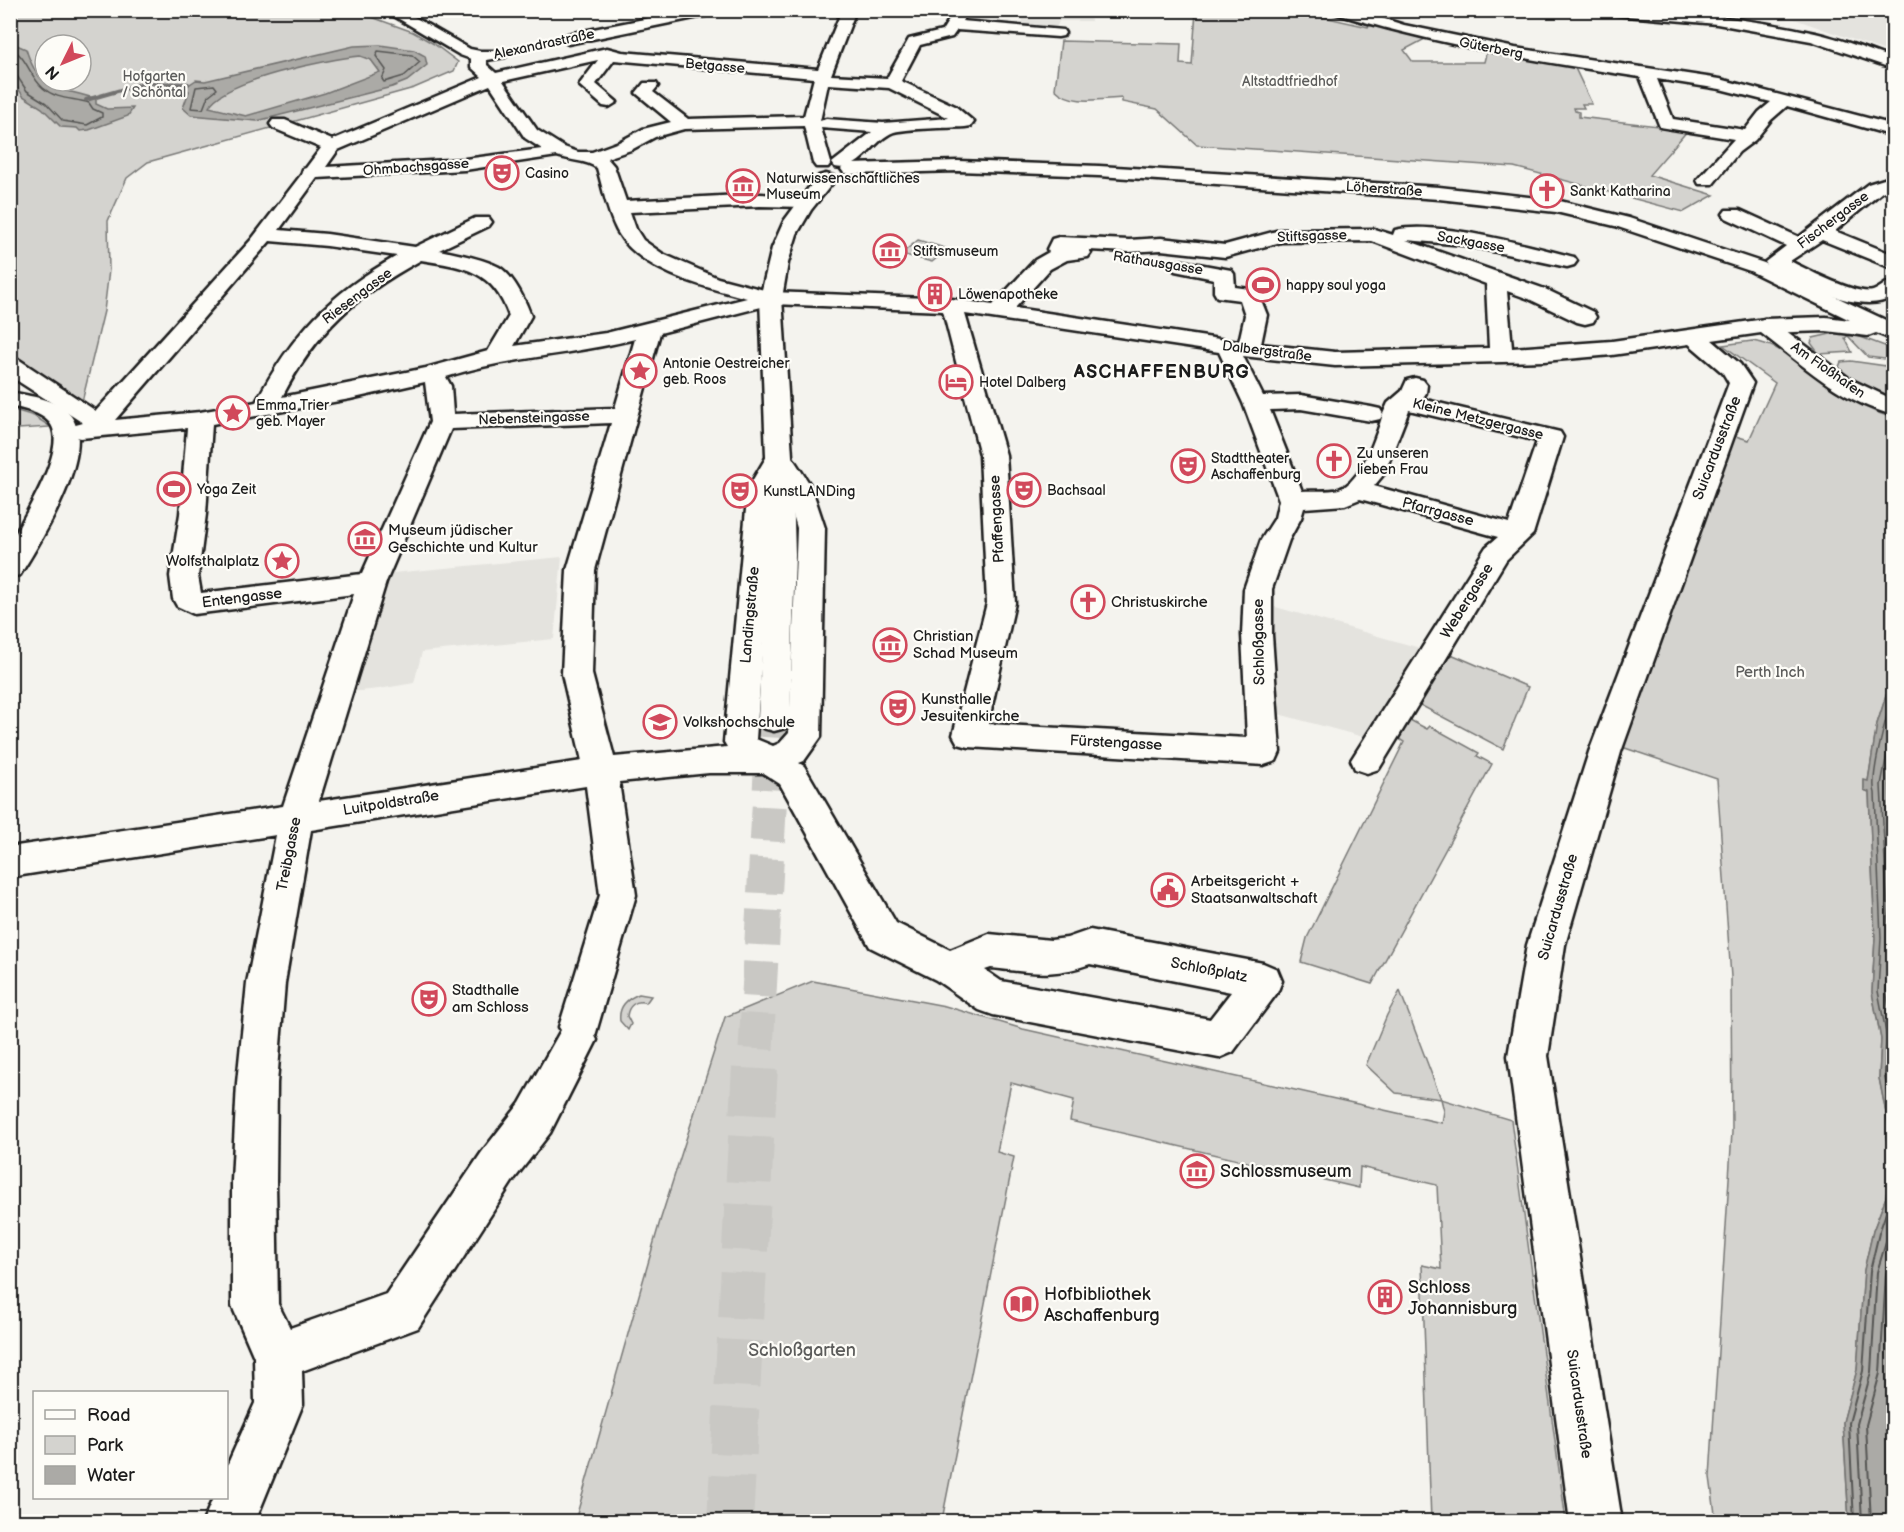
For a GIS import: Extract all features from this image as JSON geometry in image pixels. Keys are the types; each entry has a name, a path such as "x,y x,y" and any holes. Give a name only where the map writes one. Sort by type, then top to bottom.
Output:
{"street":[{"path":"391,10 479,61 531,134 558,151 577,157 594,157 625,146 649,133 684,124 819,122 866,128 965,122 949,110 892,83 914,42 947,34 962,10"},
{"name":"Alexandrastraße","path":"552,42 714,10"},
{"path":"849,10 823,76 819,122 824,171 845,176 846,166 851,158 890,126"},
{"name":"Güterberg","path":"1339,10 1401,29 1515,54 1720,84 1893,131"},
{"path":"1604,10 1717,20 1807,36 1850,48 1893,64"},
{"path":"1747,10 1797,28 1807,36"},
{"path":"954,25 1058,33"},
{"path":"587,35 607,53 607,58 587,85 609,102"},
{"name":"Alexandrastraße","path":"479,61 513,51"},
{"name":"Betgasse","path":"332,146 493,78 607,53 621,57 892,83"},
{"path":"1646,72 1666,123 1749,136"},
{"path":"650,86 644,93 684,124"},
{"path":"1658,99 1681,103"},
{"path":"1706,180 1733,148 1749,136 1784,100"},
{"path":"10,568 57,478 67,451 266,235 309,173 332,146 279,124"},
{"name":"Ohmbachsgasse","path":"309,173 445,167 558,151"},
{"path":"594,157 605,166 626,228 636,244 656,258 711,282 771,298"},
{"name":"Löherstraße","path":"846,166 958,166 1099,171 1516,200 1556,206 1622,222 1781,271 1817,295 1893,334"},
{"name":"Landingstraße","path":"774,718 782,554 780,456 771,298 774,275 785,237 791,223 824,171"},
{"name":"Fischergasse","path":"1781,271 1821,232 1875,188 1892,183"},
{"path":"619,207 760,200 806,201"},
{"path":"1733,214 1804,250"},
{"name":"Riesengasse","path":"265,407 289,363 318,325 358,292 417,253 482,222"},
{"path":"1821,232 1893,263"},
{"name":"Sackgasse","path":"1374,235 1423,234 1497,246 1567,261"},
{"path":"266,235 327,240 455,259 494,273 514,299 519,316 516,326 495,357"},
{"name":"Stiftsgasse","path":"1065,252 1057,249 1059,243 1129,246 1161,244 1225,251 1280,236 1374,235 1537,294 1586,317"},
{"name":"Stiftsgasse","path":"998,311 1012,301 1035,269 1056,255 1065,252"},
{"name":"Rathausgasse","path":"1065,252 1114,255 1224,273 1225,292 1249,295 1256,315 1237,348"},
{"path":"1781,271 1870,288 1876,297 1893,293"},
{"path":"1765,326 1788,315 1801,303 1799,294 1781,271"},
{"path":"1497,281 1502,355"},
{"path":"1817,295 1850,303 1893,293"},
{"path":"10,399 48,411 61,420 87,428 200,419 350,392 495,357 649,331 771,298"},
{"name":"Dalbergstraße","path":"771,298 952,305 1237,348 1335,359 1502,355 1612,348 1765,326"},
{"name":"Pfaffengasse","path":"952,305 993,455 1001,603 969,735"},
{"path":"1765,326 1842,325 1893,334"},
{"name":"Am Floßhafen","path":"1765,326 1838,381 1864,397 1893,408"},
{"path":"229,1521 279,1404 278,1356 402,1312 497,1167 535,1118 578,1034 618,895 603,785 577,674 581,570 649,331"},
{"name":"Suicardusstraße","path":"1596,1521 1528,1056 1546,945 1602,763 1742,383 1732,369 1694,336"},
{"path":"1237,348 1292,500 1345,497 1357,490 1371,474 1388,414 1414,393 1416,370 1412,357"},
{"path":"10,364 27,379 49,391 80,414 87,428"},
{"name":"Treibgasse","path":"278,1356 255,1306 254,1181 257,1083 266,984 288,850 296,818 372,582 442,422 439,386 432,374"},
{"path":"1256,403 1301,402 1388,414"},
{"name":"Kleine Metzgergasse","path":"1388,414 1551,437 1519,534"},
{"name":"Nebensteingasse","path":"442,422 626,415"},
{"name":"Entengasse","path":"200,419 193,514 184,576 187,599 194,604 372,582"},
{"name":"Landingstraße","path":"780,456 798,486 811,528 805,737"},
{"name":"Landingstraße","path":"740,742 761,489 780,456"},
{"name":"Pfarrgasse","path":"1357,490 1519,534"},
{"name":"Schloßgasse","path":"1264,752 1257,635 1258,589 1275,540 1288,518 1292,500"},
{"name":"Webergasse","path":"1367,760 1496,554 1519,534"},
{"name":"Fürstengasse","path":"969,735 1264,752"},
{"name":"Luitpoldstraße","path":"10,862 296,818 603,785 709,760 772,760 792,752 805,737"},
{"path":"709,760 740,742 772,760"},
{"name":"Schloßplatz","path":"772,760 792,775 883,935 949,968 993,997 1219,1039 1263,981 1090,947 1067,955 1051,957 989,951 949,968"}],"shaded area":[{"path":"1025,11 1089,11 1091,21 1059,21 1055,31 1021,28"},
{"path":"1772,11 1893,11 1893,54"},
{"path":"562,557 554,639 422,652 414,683 340,693 382,574"},
{"path":"1265,604 1427,650 1367,738 1271,712"}],"green space":[{"name":"Hofgarten / Schöntal","path":"30,10 355,11 413,32 458,62 454,71 414,88 148,162 127,178 108,221 109,270 104,311 82,402 11,375 11,14"},
{"name":"Altstadtfriedhof","path":"1196,11 1297,11 1368,27 1372,25 1425,39 1404,50 1413,62 1484,62 1487,50 1526,59 1573,64 1592,104 1582,104 1584,108 1574,108 1579,112 1579,117 1689,129 1649,175 1714,195 1684,212 1514,167 1197,145 1157,109 1122,102 1122,98 1078,100 1069,98 1055,89 1061,41 1181,44 1180,64 1192,65"},
{"path":"918,240 948,249 932,262 901,254"},
{"path":"1835,333 1855,335 1893,349 1893,360 1868,357 1848,336 1845,338 1852,352 1819,354 1811,343 1813,338"},
{"name":"Perth Inch","path":"1752,341 1783,352 1843,396 1893,418 1893,642 1887,693 1877,724 1868,781 1864,781 1864,790 1869,792 1875,938 1872,992 1881,1039 1879,1078 1891,1138 1887,1137 1889,1152 1893,1153 1886,1197 1873,1231 1864,1270 1857,1370 1843,1422 1849,1521 1716,1521 1710,1477 1732,1132 1731,977 1717,779 1616,745 1732,435 1749,440 1775,383 1723,345"},
{"path":"1851,361 1893,367 1893,399 1871,391 1843,373 1839,367 1841,362"},
{"path":"11,409 34,416 51,427 18,429 11,416"},
{"path":"1451,654 1528,687 1503,749 1420,705"},
{"path":"1408,719 1427,729 1430,726 1479,753 1477,756 1492,764 1372,984 1301,962 1307,938 1404,742 1396,737"},
{"name":"Schloßgarten","path":"813,981 945,1006 1023,1029 1442,1123 1444,1111 1441,1099 1511,1120 1566,1521 1431,1521 1422,1265 1441,1269 1437,1185 1360,1167 1359,1188 1070,1121 1074,1100 1011,1083 997,1152 1014,1157 942,1520 921,1513 918,1522 575,1521 660,1221 725,1017"},
{"path":"1400,991 1441,1099 1396,1093 1366,1065"},
{"path":"639,994 651,996 646,1003 639,1002 631,1006 627,1016 631,1024 628,1030 620,1021 620,1012 630,998"}],"water":[{"path":"10,42 26,49 33,66 33,93 75,93 96,99 96,104 107,109 133,108 128,116 89,130 80,131 77,128 61,127 42,108 23,96 11,77"},
{"path":"380,45 414,50 425,56 427,65 407,81 392,87 257,121 191,115 183,108 189,91 184,88 196,80 205,81 354,46","holes":["360,56 371,60 380,72 325,93 246,116 209,107 218,97 234,88 278,72"]},
{"path":"1893,642 1893,1154 1889,1152 1886,1137 1891,1138 1879,1078 1881,1039 1872,992 1875,938 1869,792 1864,790 1864,780 1868,781 1877,724 1887,693"},
{"path":"1893,1154 1893,1521 1849,1521 1843,1422 1857,1370 1864,1270 1873,1231 1886,1197"}],"waterway":[{"path":"86,100 145,83 188,84"}],"tunnel":[{"path":"756,1049 774,719"},
{"path":"730,1522 756,1048"}],"place":[{"name":"Casino","path":"502,173"},
{"name":"Naturwissenschaftliches Museum","path":"743,186"},
{"name":"Sankt Katharina","path":"1547,191"},
{"name":"Stiftsmuseum","path":"890,251"},
{"name":"happy soul yoga","path":"1263,285"},
{"name":"Löwenapotheke","path":"935,294"},
{"name":"Antonie Oestreicher geb. Roos","path":"640,371"},
{"name":"Hotel Dalberg","path":"956,382"},
{"name":"Emma Trier geb. Mayer","path":"233,413"},
{"name":"Zu unseren lieben Frau","path":"1334,461"},
{"name":"Stadttheater Aschaffenburg","path":"1188,466"},
{"name":"Yoga Zeit","path":"174,489"},
{"name":"Bachsaal","path":"1024,490"},
{"name":"KunstLANDing","path":"740,491"},
{"name":"Museum jüdischer Geschichte und Kultur","path":"365,539"},
{"name":"Wolfsthalplatz","path":"282,561"},
{"name":"Christuskirche","path":"1088,602"},
{"name":"Christian Schad Museum","path":"890,645"},
{"name":"Kunsthalle Jesuitenkirche","path":"898,708"},
{"name":"Volkshochschule","path":"660,722"},
{"name":"Arbeitsgericht + Staatsanwaltschaft","path":"1168,890"},
{"name":"Stadthalle am Schloss","path":"429,999"},
{"name":"Schlossmuseum","path":"1197,1171"},
{"name":"Schloss Johannisburg","path":"1385,1297"},
{"name":"Hofbibliothek Aschaffenburg","path":"1021,1304"}],"district":[{"name":"ASCHAFFENBURG","path":"1162,372"}]}
